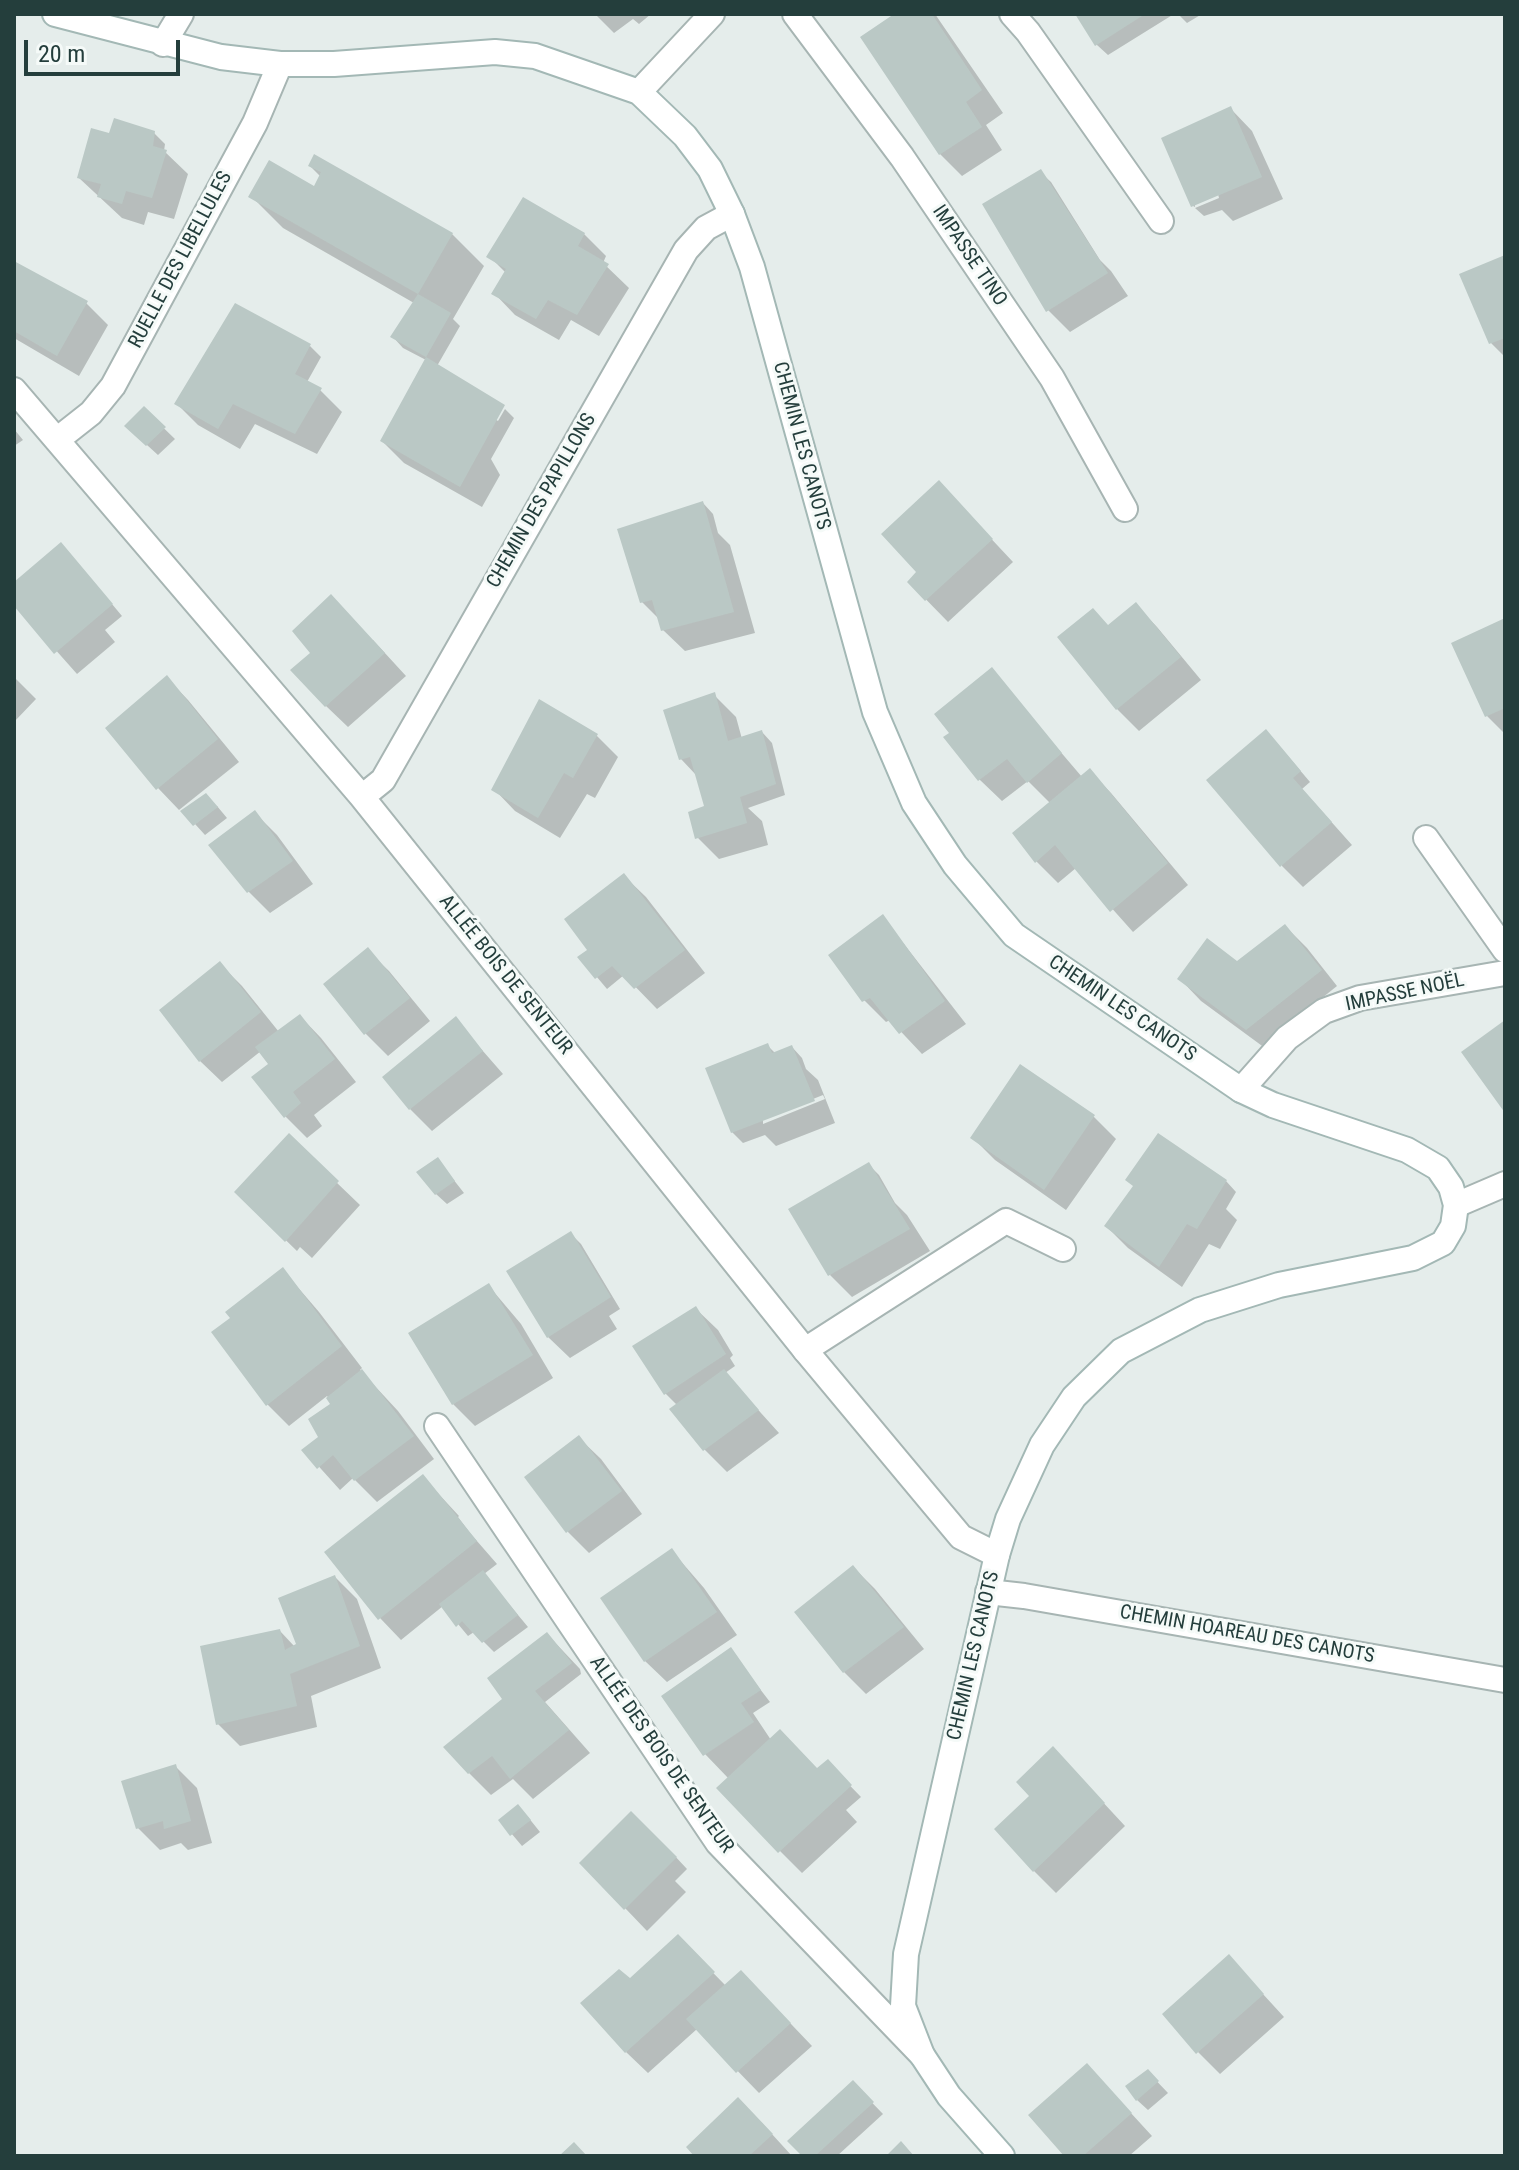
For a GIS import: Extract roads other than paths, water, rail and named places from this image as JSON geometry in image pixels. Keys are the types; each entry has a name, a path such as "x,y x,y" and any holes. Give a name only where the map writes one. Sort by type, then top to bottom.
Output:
{"street":[{"name":"CHEMIN LES CANOTS","path":"55,14 221,57 280,64 334,64 508,53 535,56 639,92 685,136 710,169 732,214 752,267 875,712 914,803 955,865 1014,935 1241,1090 1273,1105 1407,1150 1438,1168 1451,1187 1456,1205 1453,1226 1443,1243 1413,1258 1279,1285 1200,1310 1121,1351 1074,1397 1042,1445 1008,1519 997,1555 906,1954 903,2006 922,2055 949,2096 1002,2156"},
{"path":"163,44 181,14"},
{"path":"639,92 712,14"},
{"name":"IMPASSE TINO","path":"795,14 902,157 1052,378 1125,509"},
{"path":"1012,14 1028,32 1161,221"},
{"name":"RUELLE DES LIBELLULES","path":"58,439 91,413 113,386 255,123 280,64"},
{"name":"CHEMIN DES PAPILLONS","path":"362,797 383,780 686,250 706,228 732,214"},
{"name":"ALLÉE BOIS DE SENTEUR","path":"14,390 362,797 805,1350 961,1537 997,1555"},
{"path":"1426,838 1505,950"},
{"name":"IMPASSE NOËL","path":"1241,1090 1287,1038 1324,1011 1360,998 1505,973"},
{"path":"1456,1205 1505,1184"},
{"path":"805,1350 1006,1221 1063,1249"},
{"name":"ALLÉE DES BOIS DE SENTEUR","path":"437,1426 718,1843 922,2055"},
{"name":"CHEMIN HOAREAU DES CANOTS","path":"988,1592 1505,1680"}]}
